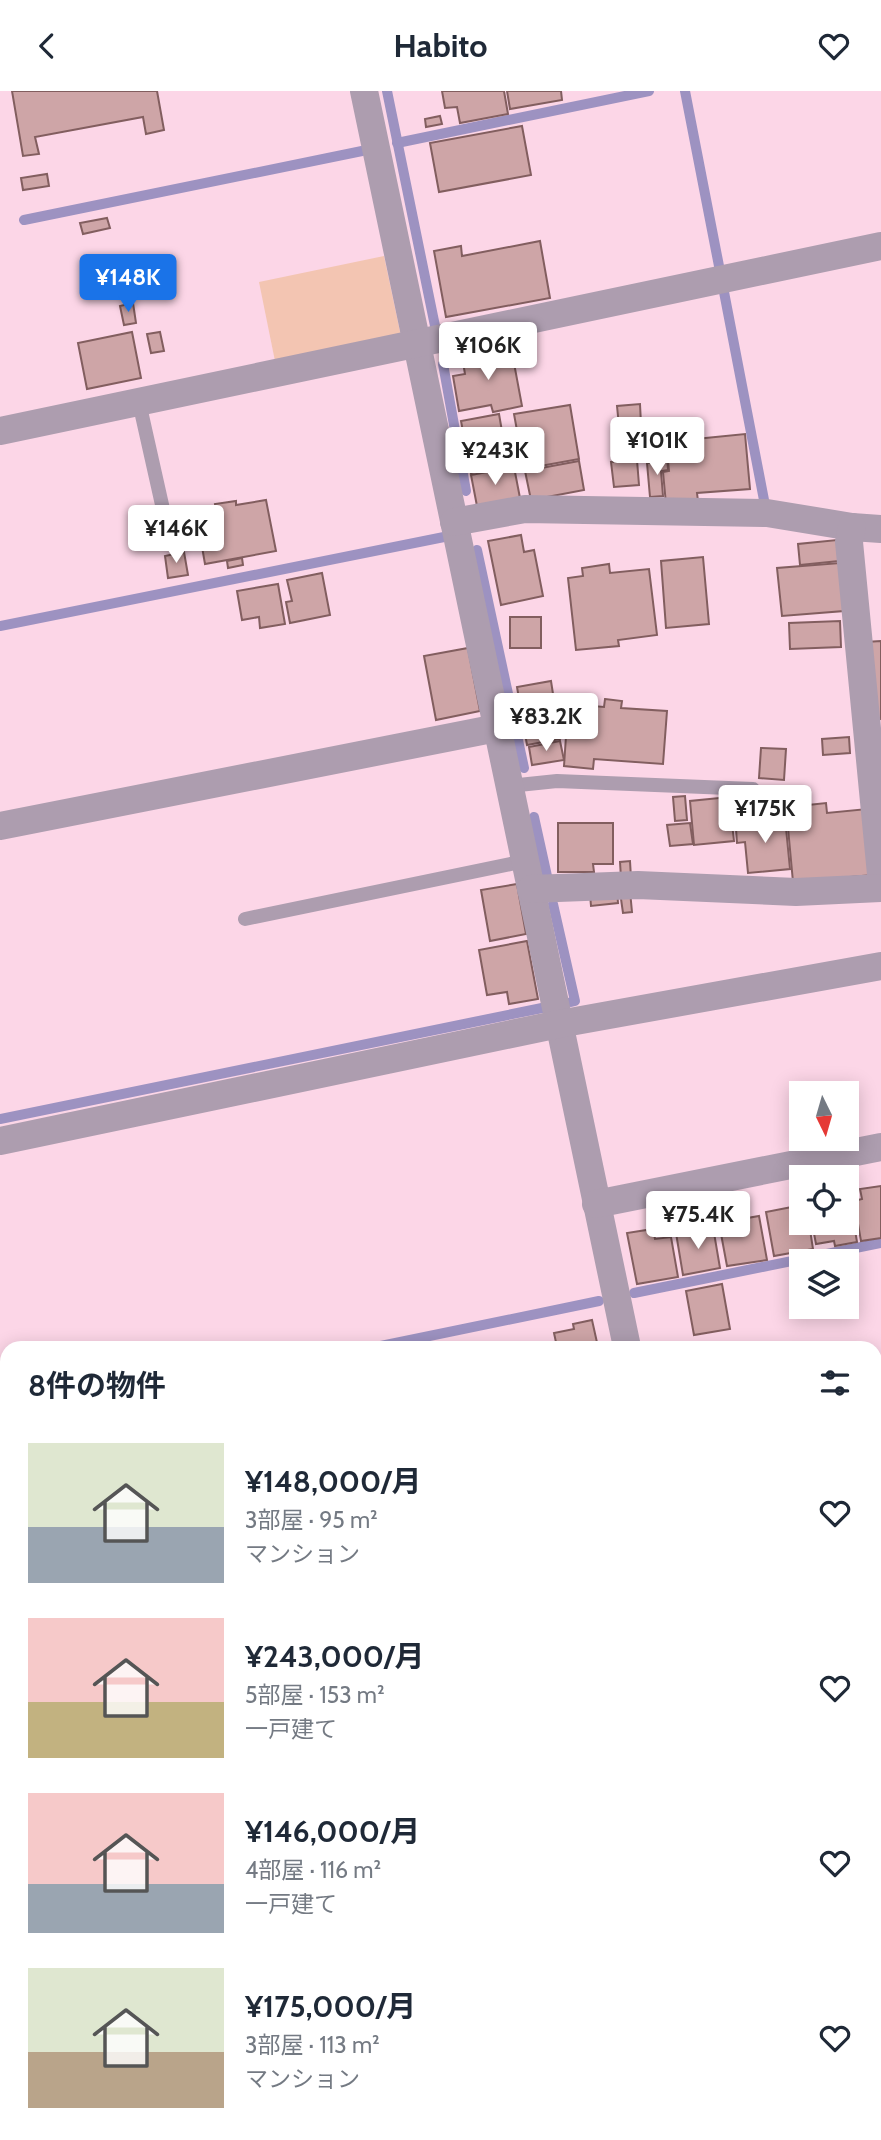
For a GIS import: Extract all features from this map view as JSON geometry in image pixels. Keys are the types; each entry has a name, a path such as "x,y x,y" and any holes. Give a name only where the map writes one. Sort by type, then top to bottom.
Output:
{"street":[{"path":"364,91 625,1341"},
{"path":"0,431 881,246"},
{"path":"454,522 525,509 767,513 881,529"},
{"path":"852,527 849,542 881,874"},
{"path":"0,826 497,728"},
{"path":"531,889 638,885 796,892 881,888"},
{"path":"0,1141 559,1024 881,966"},
{"path":"596,1204 881,1147"}],"lane":[{"path":"139,402 167,527"},
{"path":"509,786 557,781 753,789"},
{"path":"245,919 525,861"}],"shaded area":[{"path":"384,256 402,341 276,366 259,282"}],"building":[{"path":"12,91 157,91 164,130 146,134 143,117 35,137 39,154 23,156"},
{"path":"442,91 504,91 508,114 460,123 457,107 445,108"},
{"path":"507,91 561,91 562,100 510,109"},
{"path":"440,116 442,124 426,127 425,119"},
{"path":"522,126 531,175 439,192 430,143"},
{"path":"47,174 49,186 23,190 21,178"},
{"path":"107,218 110,228 83,234 80,223"},
{"path":"540,241 550,298 446,317 434,251 461,246 462,256"},
{"path":"133,303 136,323 124,325 120,306"},
{"path":"132,332 141,378 87,389 78,343"},
{"path":"160,332 164,351 151,353 147,334"},
{"path":"511,347 522,406 493,412 491,405 459,411 453,376 465,374 462,356"},
{"path":"640,404 641,424 619,426 617,406"},
{"path":"570,405 579,459 524,469 514,414"},
{"path":"499,414 508,466 471,473 461,421"},
{"path":"745,434 750,489 697,493 698,501 666,504 663,472 669,471 666,442"},
{"path":"517,437 522,464 514,466 509,438"},
{"path":"667,456 668,470 661,471 663,496 650,497 647,463 660,462 660,457"},
{"path":"637,460 639,485 614,487 611,462"},
{"path":"579,461 584,490 531,500 525,471"},
{"path":"514,467 520,498 477,506 471,475"},
{"path":"266,500 276,551 205,564 196,512 216,509 215,504 236,501 236,505"},
{"path":"521,535 524,552 534,550 543,596 501,605 488,541"},
{"path":"837,540 839,561 800,565 798,544"},
{"path":"184,552 188,575 168,578 165,556"},
{"path":"703,557 709,624 666,628 661,561"},
{"path":"242,558 243,565 228,568 227,561"},
{"path":"840,563 844,611 782,616 777,568"},
{"path":"609,564 610,573 649,569 657,635 618,640 619,646 576,650 568,578 583,576 582,568"},
{"path":"322,573 330,615 290,623 286,602 292,601 287,580"},
{"path":"278,584 285,624 260,628 259,617 242,620 237,591"},
{"path":"510,617 541,617 541,648 510,648"},
{"path":"840,621 841,647 790,649 789,623"},
{"path":"881,641 881,719 873,720 866,642"},
{"path":"468,648 480,711 436,720 424,656"},
{"path":"551,681 560,739 527,745 517,687"},
{"path":"605,699 622,701 621,708 667,711 663,764 594,759 593,769 564,766 566,736 590,738 593,706 604,707"},
{"path":"849,737 850,753 823,755 822,739"},
{"path":"560,741 564,760 532,765 529,747"},
{"path":"761,748 786,749 784,780 759,778"},
{"path":"685,796 687,820 675,821 673,797"},
{"path":"729,797 734,841 694,845 690,801"},
{"path":"826,803 827,813 867,809 873,875 793,882 787,817 800,815 799,806"},
{"path":"785,818 790,869 748,873 745,842 737,843 736,829 743,828 743,823"},
{"path":"558,823 613,823 613,864 593,864 594,872 558,872"},
{"path":"690,823 693,844 670,846 667,825"},
{"path":"630,861 631,878 621,878 620,862"},
{"path":"517,884 526,934 490,941 481,890"},
{"path":"617,891 618,903 591,906 590,894"},
{"path":"630,891 632,912 623,913 620,892"},
{"path":"527,941 538,999 509,1004 507,992 487,995 479,950"},
{"path":"881,1186 881,1238 861,1241 860,1189"},
{"path":"789,1208 789,1235 811,1235 813,1249 789,1249 789,1253 774,1256 766,1212"},
{"path":"759,1216 767,1260 727,1266 719,1223"},
{"path":"713,1227 720,1268 683,1275 676,1233"},
{"path":"653,1229 655,1239 671,1237 678,1277 637,1284 627,1233"},
{"path":"814,1235 856,1235 857,1242 835,1246 834,1241 816,1244"},
{"path":"722,1284 730,1329 694,1335 686,1291"},
{"path":"592,1320 597,1341 556,1341 554,1333 574,1329 573,1324"}],"waterway":[{"path":"387,91 435,326"},
{"path":"397,143 649,91"},
{"path":"685,91 719,266"},
{"path":"24,220 362,151"},
{"path":"724,292 764,500"},
{"path":"443,364 466,491"},
{"path":"0,626 444,537"},
{"path":"477,550 524,768"},
{"path":"534,817 547,876"},
{"path":"553,904 575,1001 571,1002"},
{"path":"0,1119 542,1008"},
{"path":"634,1293 881,1243"},
{"path":"405,1341 599,1301"}]}
